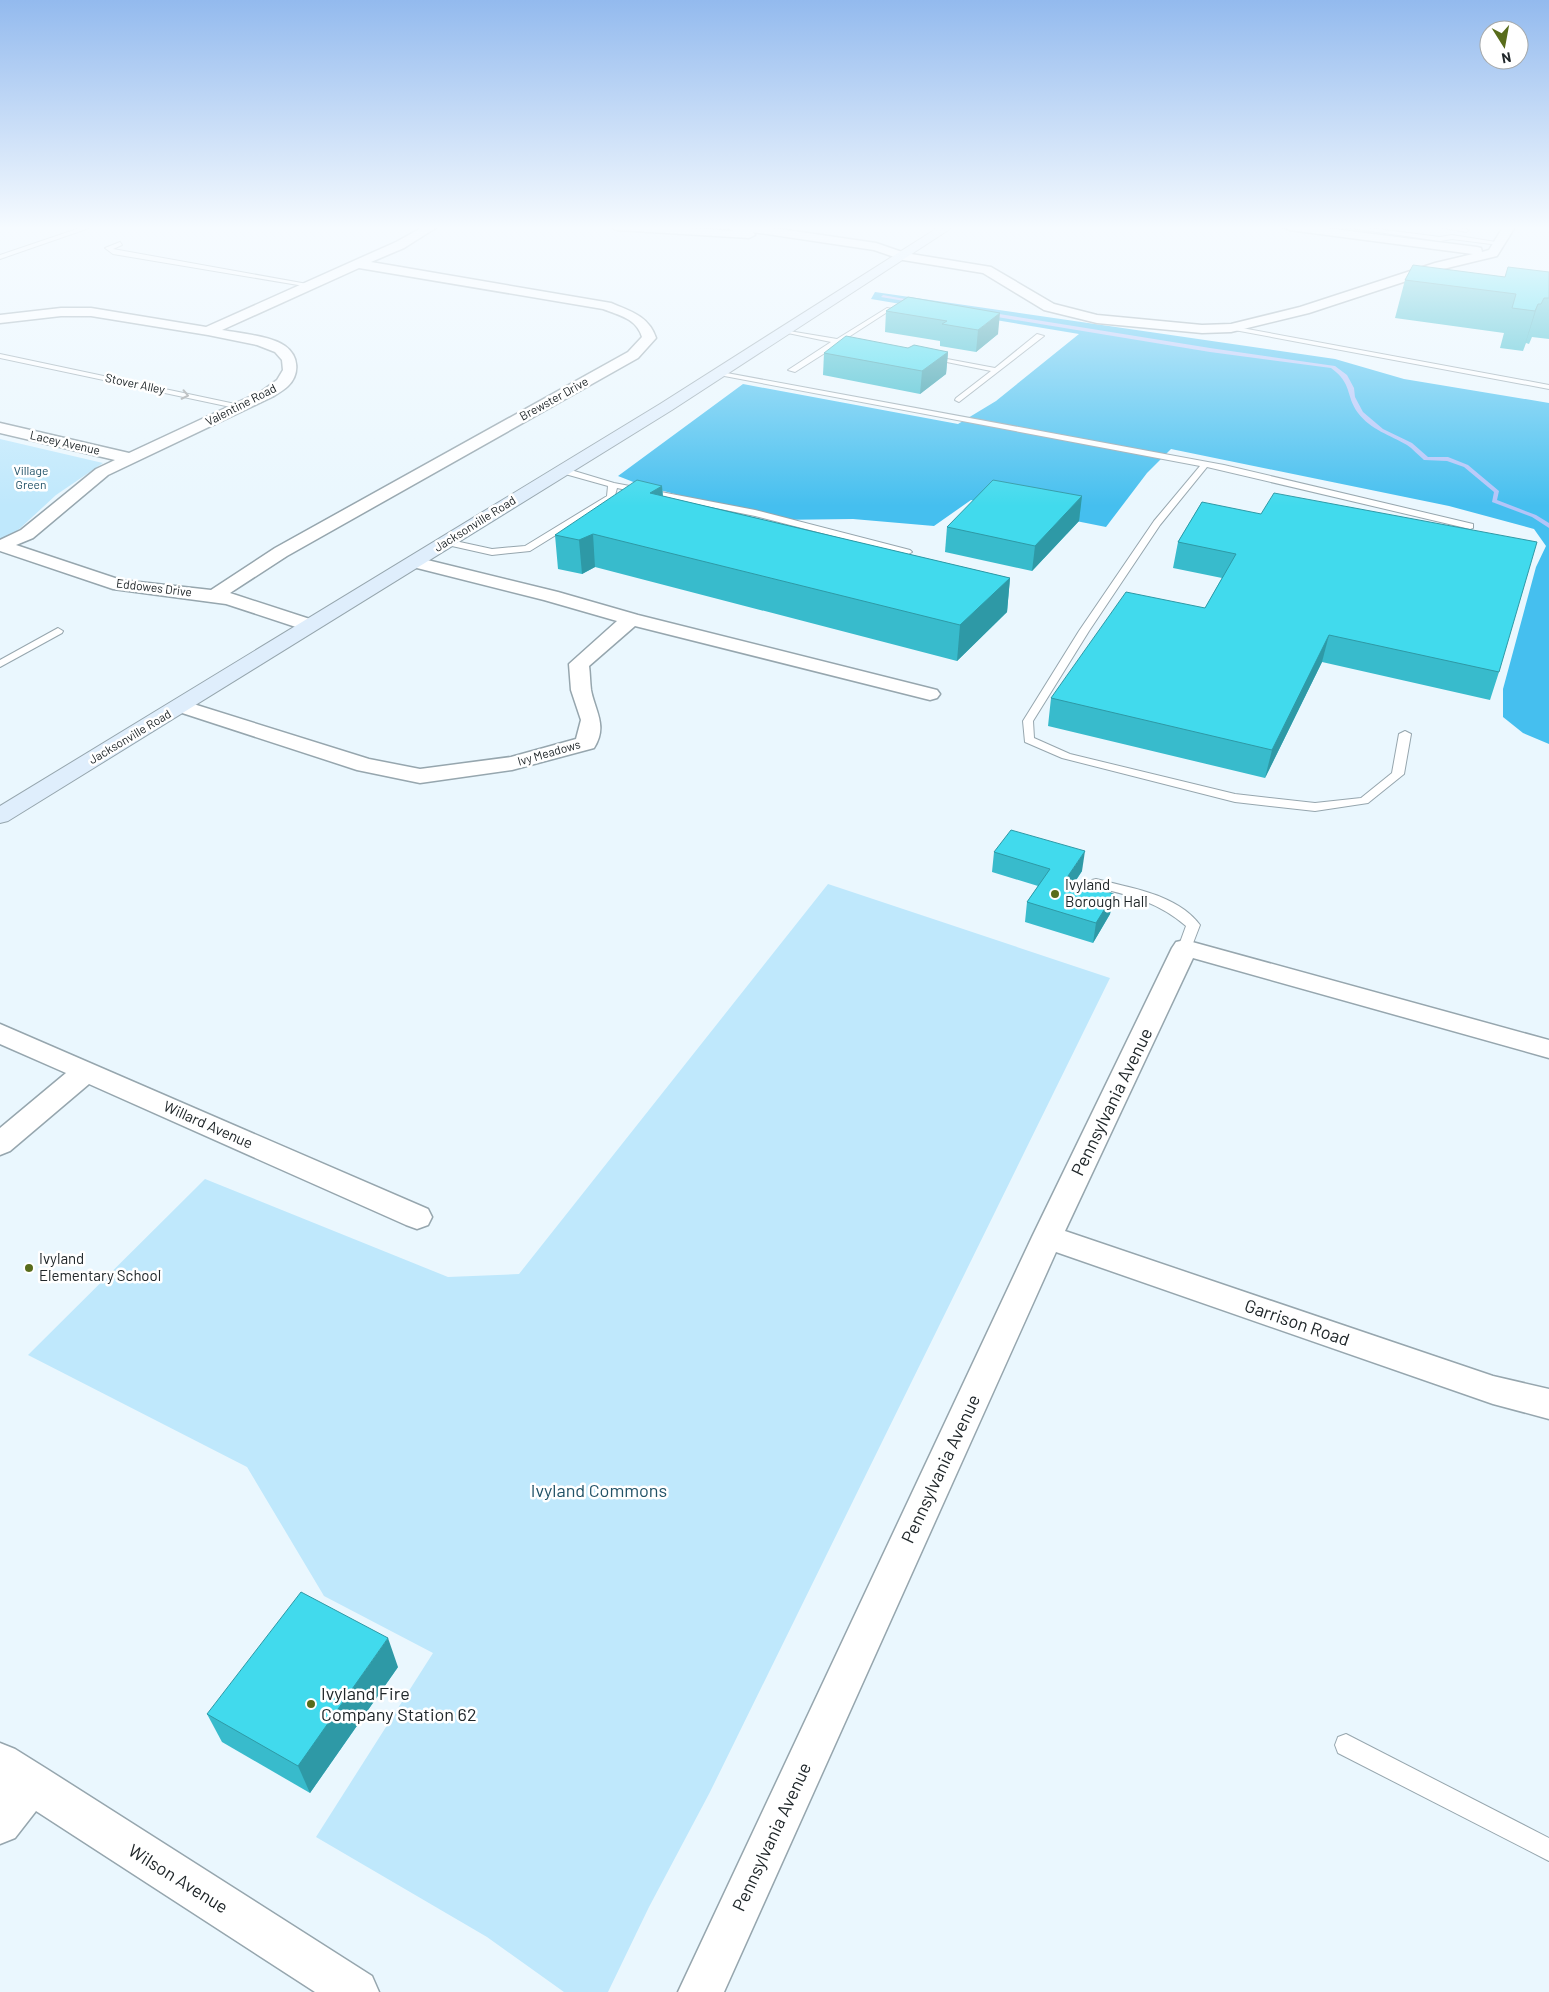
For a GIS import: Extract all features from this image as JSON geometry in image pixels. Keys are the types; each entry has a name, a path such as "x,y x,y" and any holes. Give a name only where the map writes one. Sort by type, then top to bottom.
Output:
{"main road":[{"name":"Jacksonville Road","path":"0,816 309,625 415,562 802,320"}],"street":[{"name":"Valentine Road","path":"0,546 27,534 102,472 267,394 283,383 290,370 289,359 280,349 271,345 208,331 144,320"},
{"path":"208,331 232,320"},
{"name":"Brewster Drive","path":"214,596 281,552 633,355 649,338 645,325 638,320"},
{"path":"1117,320 1193,328 1231,328 1264,320"},
{"name":"Lacey Avenue","path":"1,429 129,458"},
{"name":"Eddowes Drive","path":"0,546 119,585 230,599 309,625"},
{"path":"415,562 551,596 631,619 930,694"},
{"name":"Ivy Meadows","path":"180,706 365,765 420,776 512,763 586,743 591,720 581,690 579,664 631,619"},
{"path":"1185,948 1549,1049"},
{"name":"Pennsylvania Avenue","path":"701,1992 1047,1237 1185,948"},
{"name":"Willard Avenue","path":"0,1034 417,1217"},
{"path":"0,1144 86,1071"},
{"name":"Garrison Road","path":"1047,1237 1493,1390 1549,1404"},
{"path":"0,1823 16,1774"},
{"name":"Wilson Avenue","path":"16,1774 356,1992"}],"lane":[{"path":"792,370 871,320"},
{"path":"1231,328 1549,386"},
{"path":"785,331 865,346"},
{"path":"959,400 1040,336"},
{"name":"Stover Alley","path":"0,356 240,407"},
{"path":"921,356 996,370"},
{"path":"719,373 1205,465 1470,526"},
{"path":"1205,465 1157,523 1084,631 1028,721 1029,740 1066,756 1235,798 1315,807 1364,801 1398,774 1405,734"},
{"path":"561,470 613,484 755,513 907,552"},
{"path":"446,542 492,552 527,550 611,497 613,484"},
{"path":"0,664 58,631"},
{"path":"1096,883 1146,896 1174,909 1192,925 1185,948"},
{"path":"1346,1745 1549,1850"}],"green space":[{"name":"Village Green","path":"0,439 103,463 56,495 16,532 0,539"},
{"name":"Ivyland Commons","path":"828,884 1110,978 710,1792 649,1907 608,1992 564,1992 487,1937 316,1837 433,1653 324,1596 247,1467 28,1355 205,1179 448,1277 519,1274"}],"shaded area":[{"path":"996,320 1067,320 1335,359 1404,379 1549,403 1549,744 1523,733 1503,717 1503,689 1536,567 1546,546 1534,529 1449,506 1171,449 1147,473 1106,527 971,500 934,526 853,519 773,520 641,485 618,476 743,384 958,424 996,401 1079,334"}],"building":[{"path":"941,320 991,320 978,330 942,324 947,321"},
{"path":"846,336 908,348 914,345 948,352 922,371 824,353"},
{"path":"637,480 662,486 650,493 1010,578 960,625 593,534 579,540 555,535"},
{"path":"993,480 1082,496 1035,546 947,527"},
{"path":"1274,493 1537,542 1499,672 1329,635 1272,750 1051,698 1126,592 1205,608 1236,554 1178,542 1202,502 1261,514"},
{"path":"1011,830 1085,851 1066,879 1114,894 1096,923 1027,902 1050,869 994,852"},
{"name":"Ivyland Fire Company Station 62","path":"301,1592 388,1638 298,1766 207,1714"}],"waterway":[{"path":"1024,320 1210,350 1333,367 1344,375 1351,388 1352,397 1361,413 1381,430 1410,444 1426,459 1448,459 1466,466 1497,492 1494,501 1534,516 1549,526"}],"place":[{"name":"Ivyland Borough Hall","path":"1055,894"},
{"name":"Ivyland Elementary School","path":"29,1268"},
{"name":"Ivyland Fire Company Station 62","path":"311,1704"}]}
